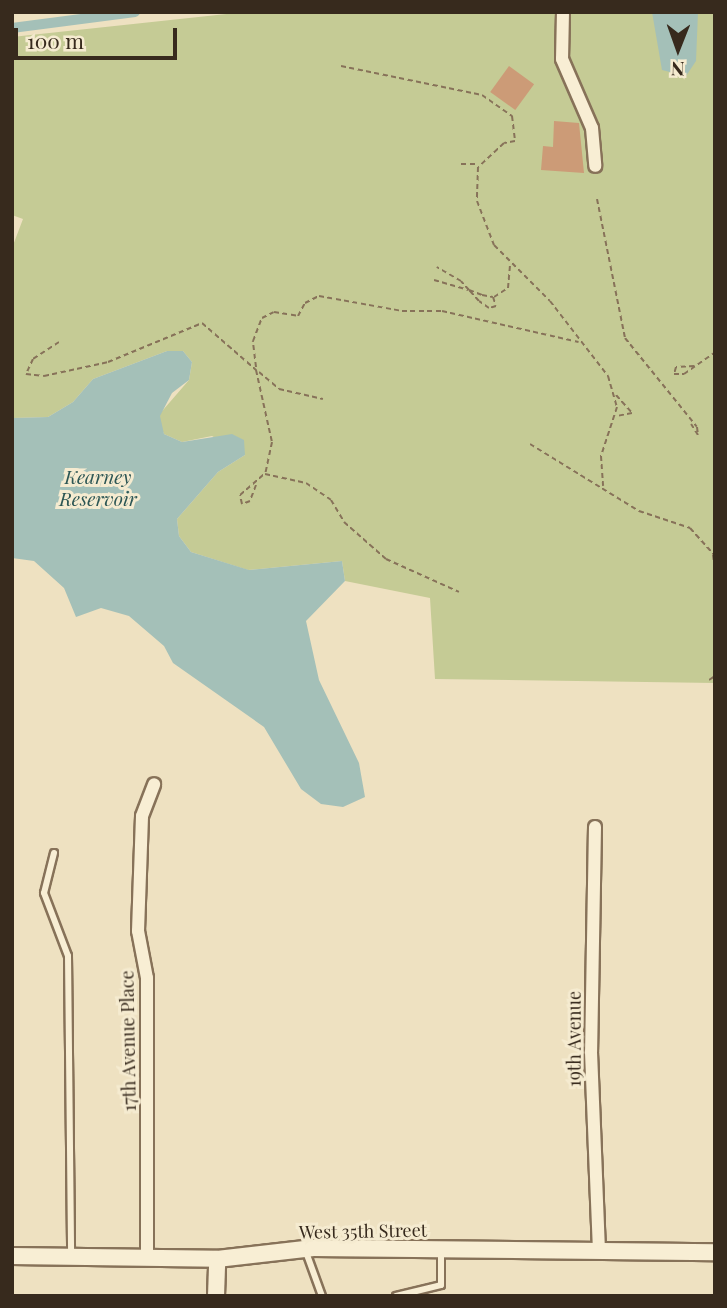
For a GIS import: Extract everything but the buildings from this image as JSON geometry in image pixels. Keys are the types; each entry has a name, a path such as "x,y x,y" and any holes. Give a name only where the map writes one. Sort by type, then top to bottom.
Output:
{"street":[{"path":"563,12 562,59 592,128 594,166"},
{"name":"17th Avenue Place","path":"146,1258 147,978 138,931 142,816 154,784"},
{"name":"19th Avenue","path":"595,827 591,1052 598,1251"},
{"name":"West 35th Street","path":"12,1256 217,1259 305,1249 715,1252"},
{"path":"216,1296 217,1259"}],"lane":[{"path":"54,853 44,893 68,956 71,1256"},
{"path":"305,1249 322,1296"},
{"path":"396,1296 441,1285 441,1249"}],"path":[{"path":"341,66 482,95 504,110 516,123 515,141 504,143 480,164 461,164"},
{"path":"480,164 480,212 494,245 582,343 599,358 615,394 632,413 617,416"},
{"path":"597,200 625,338 691,424"},
{"path":"434,280 494,297 508,288 509,263"},
{"path":"438,267 489,308 496,306 494,297"},
{"path":"256,485 250,501 242,504 240,495 256,485 265,474 272,442 256,369 253,341 262,318 274,312 298,316 305,303 319,296 402,311 442,311 582,343"},
{"path":"59,342 33,359 26,374 44,376 108,362 202,323 279,389 323,399"},
{"path":"694,366 676,367 674,374 684,374 715,352"},
{"path":"603,486 601,456 617,416 615,394"},
{"path":"530,444 603,486 639,511 690,528 714,555 715,572"},
{"path":"265,474 306,483 331,500 344,522 386,559 459,592"},
{"path":"709,680 715,676"}],"green space":[{"path":"245,12 715,12 715,683 435,679 430,598 345,581 342,561 248,570 191,552 179,536 177,519 218,472 245,455 212,436 182,442 164,434 157,417 189,380 192,362 183,351 167,351 93,379 73,402 48,417 12,418 12,248 23,219 12,215 12,37"}],"water":[{"path":"652,12 698,12 696,61 686,76 662,70"},
{"name":"Kearney Reservoir","path":"167,351 183,351 192,362 189,380 172,393 160,416 164,434 182,442 232,434 244,440 245,455 218,472 177,519 179,536 191,552 249,570 342,561 345,581 306,621 319,680 359,763 365,797 343,807 321,804 301,789 264,727 173,663 164,646 129,616 101,608 76,617 64,588 34,561 12,558 12,418 48,417 73,402 93,379"}],"waterway":[{"path":"12,28 135,12"}]}
